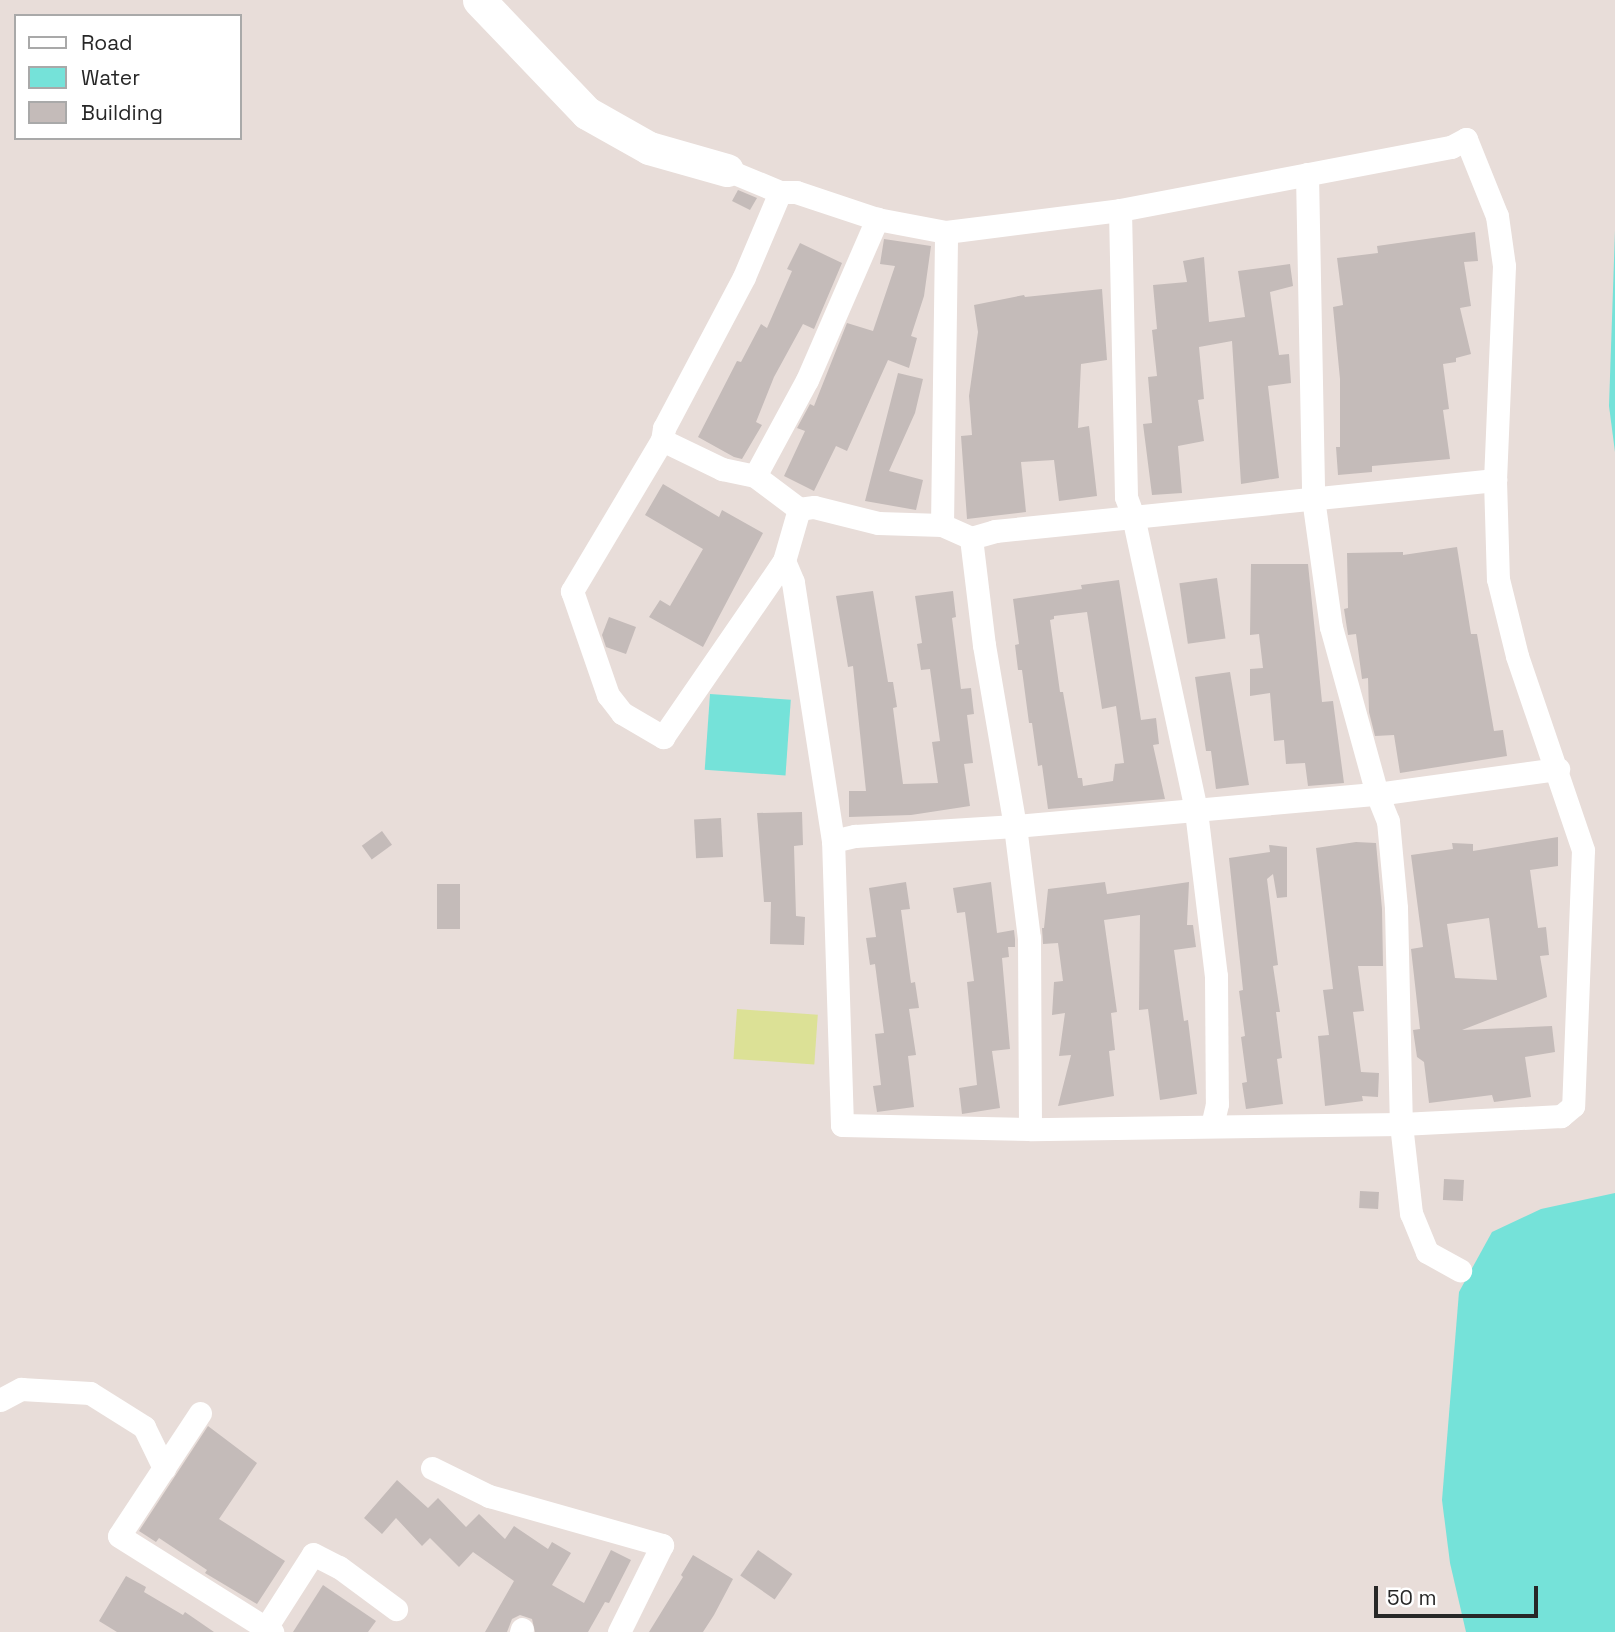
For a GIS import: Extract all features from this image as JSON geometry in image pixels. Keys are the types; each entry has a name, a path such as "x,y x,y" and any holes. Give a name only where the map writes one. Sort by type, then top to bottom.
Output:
{"main road":[{"path":"479,0 587,113 649,148 727,170"}],"street":[{"path":"727,170 780,192 796,192 877,219 946,232 1120,210 1451,147 1466,139 1497,216 1504,266 1495,480 1498,579 1517,656 1558,769 1583,850 1573,1106 1562,1116 1401,1124 1030,1129 842,1125 833,841 793,582 784,561"},
{"path":"1307,174 1313,498 1331,627 1377,794 1388,821 1396,908 1401,1124 1411,1213 1427,1252 1460,1270"},
{"path":"780,192 744,277 664,428 663,440 572,591 607,695 622,713 663,737 784,561 799,509"},
{"path":"1120,210 1126,497 1133,516 1196,811 1216,976 1217,1104 1212,1125"},
{"path":"755,476 807,380 877,219"},
{"path":"942,525 946,232"},
{"path":"663,440 722,469 755,476 799,509 814,507 878,523 942,525 971,538 995,531 1495,480"},
{"path":"971,538 984,645 1015,826 1029,938 1030,1129"},
{"path":"833,841 855,836 1015,826 1377,794 1558,769"},
{"path":"0,1400 21,1389 90,1393 144,1427 164,1468"},
{"path":"200,1413 119,1536 269,1629 313,1554 339,1567 396,1609"},
{"path":"432,1468 489,1496 662,1545 619,1632"}],"green space":[{"path":"737,1009 818,1015 814,1065 734,1059"}],"water":[{"path":"1615,231 1615,452 1609,406"},
{"path":"710,694 791,700 786,775 705,770"},
{"path":"1615,1193 1615,1632 1466,1632 1450,1563 1442,1500 1459,1292 1492,1232 1541,1209"}],"building":[{"path":"738,190 757,198 750,210 732,201"},
{"path":"1475,232 1478,261 1464,262 1471,306 1460,308 1471,354 1456,358 1456,362 1443,364 1449,409 1443,410 1450,459 1372,466 1372,472 1338,475 1336,447 1340,447 1340,379 1333,307 1343,305 1337,258 1378,253 1377,246"},
{"path":"884,239 931,246 924,296 911,336 917,338 909,368 888,360 847,451 836,446 814,491 784,476 805,431 797,428 810,404 814,406 847,323 873,331 895,266 880,264"},
{"path":"800,243 842,263 814,329 803,324 774,377 756,422 762,425 742,459 734,457 698,437 737,361 741,362 761,324 767,328 792,271 787,269"},
{"path":"1204,257 1209,322 1245,317 1238,271 1290,264 1293,286 1270,292 1279,355 1289,354 1291,383 1268,386 1279,478 1241,484 1232,341 1199,347 1204,399 1198,400 1204,441 1178,446 1182,493 1152,495 1143,424 1152,423 1148,377 1157,376 1152,330 1157,329 1153,285 1187,282 1183,261"},
{"path":"1102,289 1107,360 1081,364 1078,428 1089,426 1097,496 1059,501 1054,460 1021,462 1026,512 967,519 961,436 972,435 969,396 978,332 974,305 1024,295"},
{"path":"898,373 923,379 915,413 889,471 923,480 916,510 865,501"},
{"path":"663,484 719,517 722,510 763,533 703,647 649,617 660,600 670,606 703,549 645,515"},
{"path":"1457,547 1471,634 1477,634 1494,731 1503,730 1507,756 1400,773 1394,735 1375,736 1369,712 1368,678 1362,679 1356,634 1348,635 1344,609 1348,608 1347,553 1403,552 1403,555"},
{"path":"1251,564 1308,564 1322,702 1333,701 1344,783 1308,786 1305,763 1286,764 1284,740 1274,741 1270,693 1250,696 1250,669 1263,668 1259,634 1250,635"},
{"path":"1217,578 1225,638 1188,644 1179,583"},
{"path":"1119,580 1141,720 1156,718 1159,744 1153,745 1165,799 1048,809 1042,765 1038,766 1032,723 1029,723 1022,670 1018,670 1015,645 1019,644 1013,599 1082,589 1081,585","holes":["1087,612 1102,709 1116,706 1124,763 1115,764 1113,781 1083,786 1082,778 1078,778 1063,692 1060,692 1050,620 1054,619 1054,616"]},
{"path":"873,591 888,682 893,682 897,707 893,708 903,784 938,783 932,742 940,741 930,669 921,670 917,644 922,643 915,596 953,591 956,617 952,618 961,689 971,688 974,714 967,715 973,763 964,764 970,806 911,815 849,817 849,791 866,791 853,666 848,667 836,596"},
{"path":"609,617 636,627 626,654 606,647 602,635"},
{"path":"1230,672 1249,785 1216,789 1211,751 1206,751 1195,677"},
{"path":"802,812 803,845 794,846 796,916 805,917 804,945 770,944 771,902 764,902 757,813"},
{"path":"721,818 723,857 696,858 694,819"},
{"path":"382,831 392,845 372,859 362,846"},
{"path":"1558,837 1558,866 1530,870 1538,928 1546,927 1549,955 1540,956 1547,997 1462,1030 1552,1026 1555,1052 1525,1057 1531,1097 1494,1102 1492,1095 1429,1103 1424,1062 1417,1057 1413,1030 1420,1029 1411,949 1423,947 1411,855 1453,849 1452,843 1473,844 1473,851","holes":["1489,918 1497,980 1455,978 1447,924"]},
{"path":"1356,842 1376,843 1382,909 1383,966 1358,966 1364,1011 1353,1012 1361,1072 1379,1073 1378,1097 1362,1096 1363,1101 1325,1106 1318,1036 1329,1035 1323,990 1333,989 1316,848"},
{"path":"1269,845 1287,847 1287,897 1277,898 1273,874 1267,879 1278,965 1273,966 1280,1012 1276,1012 1282,1058 1277,1059 1283,1104 1246,1109 1242,1083 1247,1082 1241,1037 1245,1036 1239,991 1243,990 1229,858 1270,852"},
{"path":"906,882 910,909 901,910 911,983 915,982 919,1008 909,1009 916,1055 908,1056 914,1107 877,1112 873,1086 881,1085 875,1034 884,1033 875,964 870,965 866,938 876,937 869,888"},
{"path":"991,882 997,933 1014,930 1015,947 1008,947 1009,957 1002,958 1010,1049 992,1051 1000,1108 962,1114 959,1088 977,1085 967,982 974,981 965,912 957,913 953,888"},
{"path":"1105,882 1107,894 1189,882 1187,925 1193,925 1196,947 1174,950 1184,1021 1188,1020 1197,1094 1160,1100 1148,1009 1139,1010 1140,915 1104,920 1117,1012 1111,1013 1115,1050 1109,1051 1114,1096 1058,1106 1071,1055 1059,1056 1065,1013 1052,1015 1054,982 1063,981 1058,943 1043,944 1042,928 1048,889"},
{"path":"437,884 460,884 460,929 437,929"},
{"path":"1444,1179 1464,1180 1463,1201 1443,1200"},
{"path":"1360,1191 1379,1192 1378,1209 1359,1208"},
{"path":"208,1426 257,1463 219,1519 285,1561 257,1604 205,1573 207,1570 159,1538 156,1542 139,1531"},
{"path":"397,1480 428,1508 438,1498 466,1527 479,1514 505,1539 514,1526 548,1549 552,1542 571,1553 552,1585 584,1603 611,1550 631,1560 609,1603 605,1602 588,1632 535,1632 532,1619 520,1615 512,1619 507,1632 485,1632 514,1581 473,1552 459,1567 430,1538 422,1546 396,1518 382,1534 364,1518"},
{"path":"758,1550 792,1574 775,1599 740,1575"},
{"path":"693,1555 733,1579 714,1615 703,1632 649,1632 683,1577 681,1575"},
{"path":"126,1576 146,1587 144,1592 183,1615 185,1612 214,1632 117,1632 99,1621"},
{"path":"323,1585 376,1621 368,1632 293,1632"}]}
